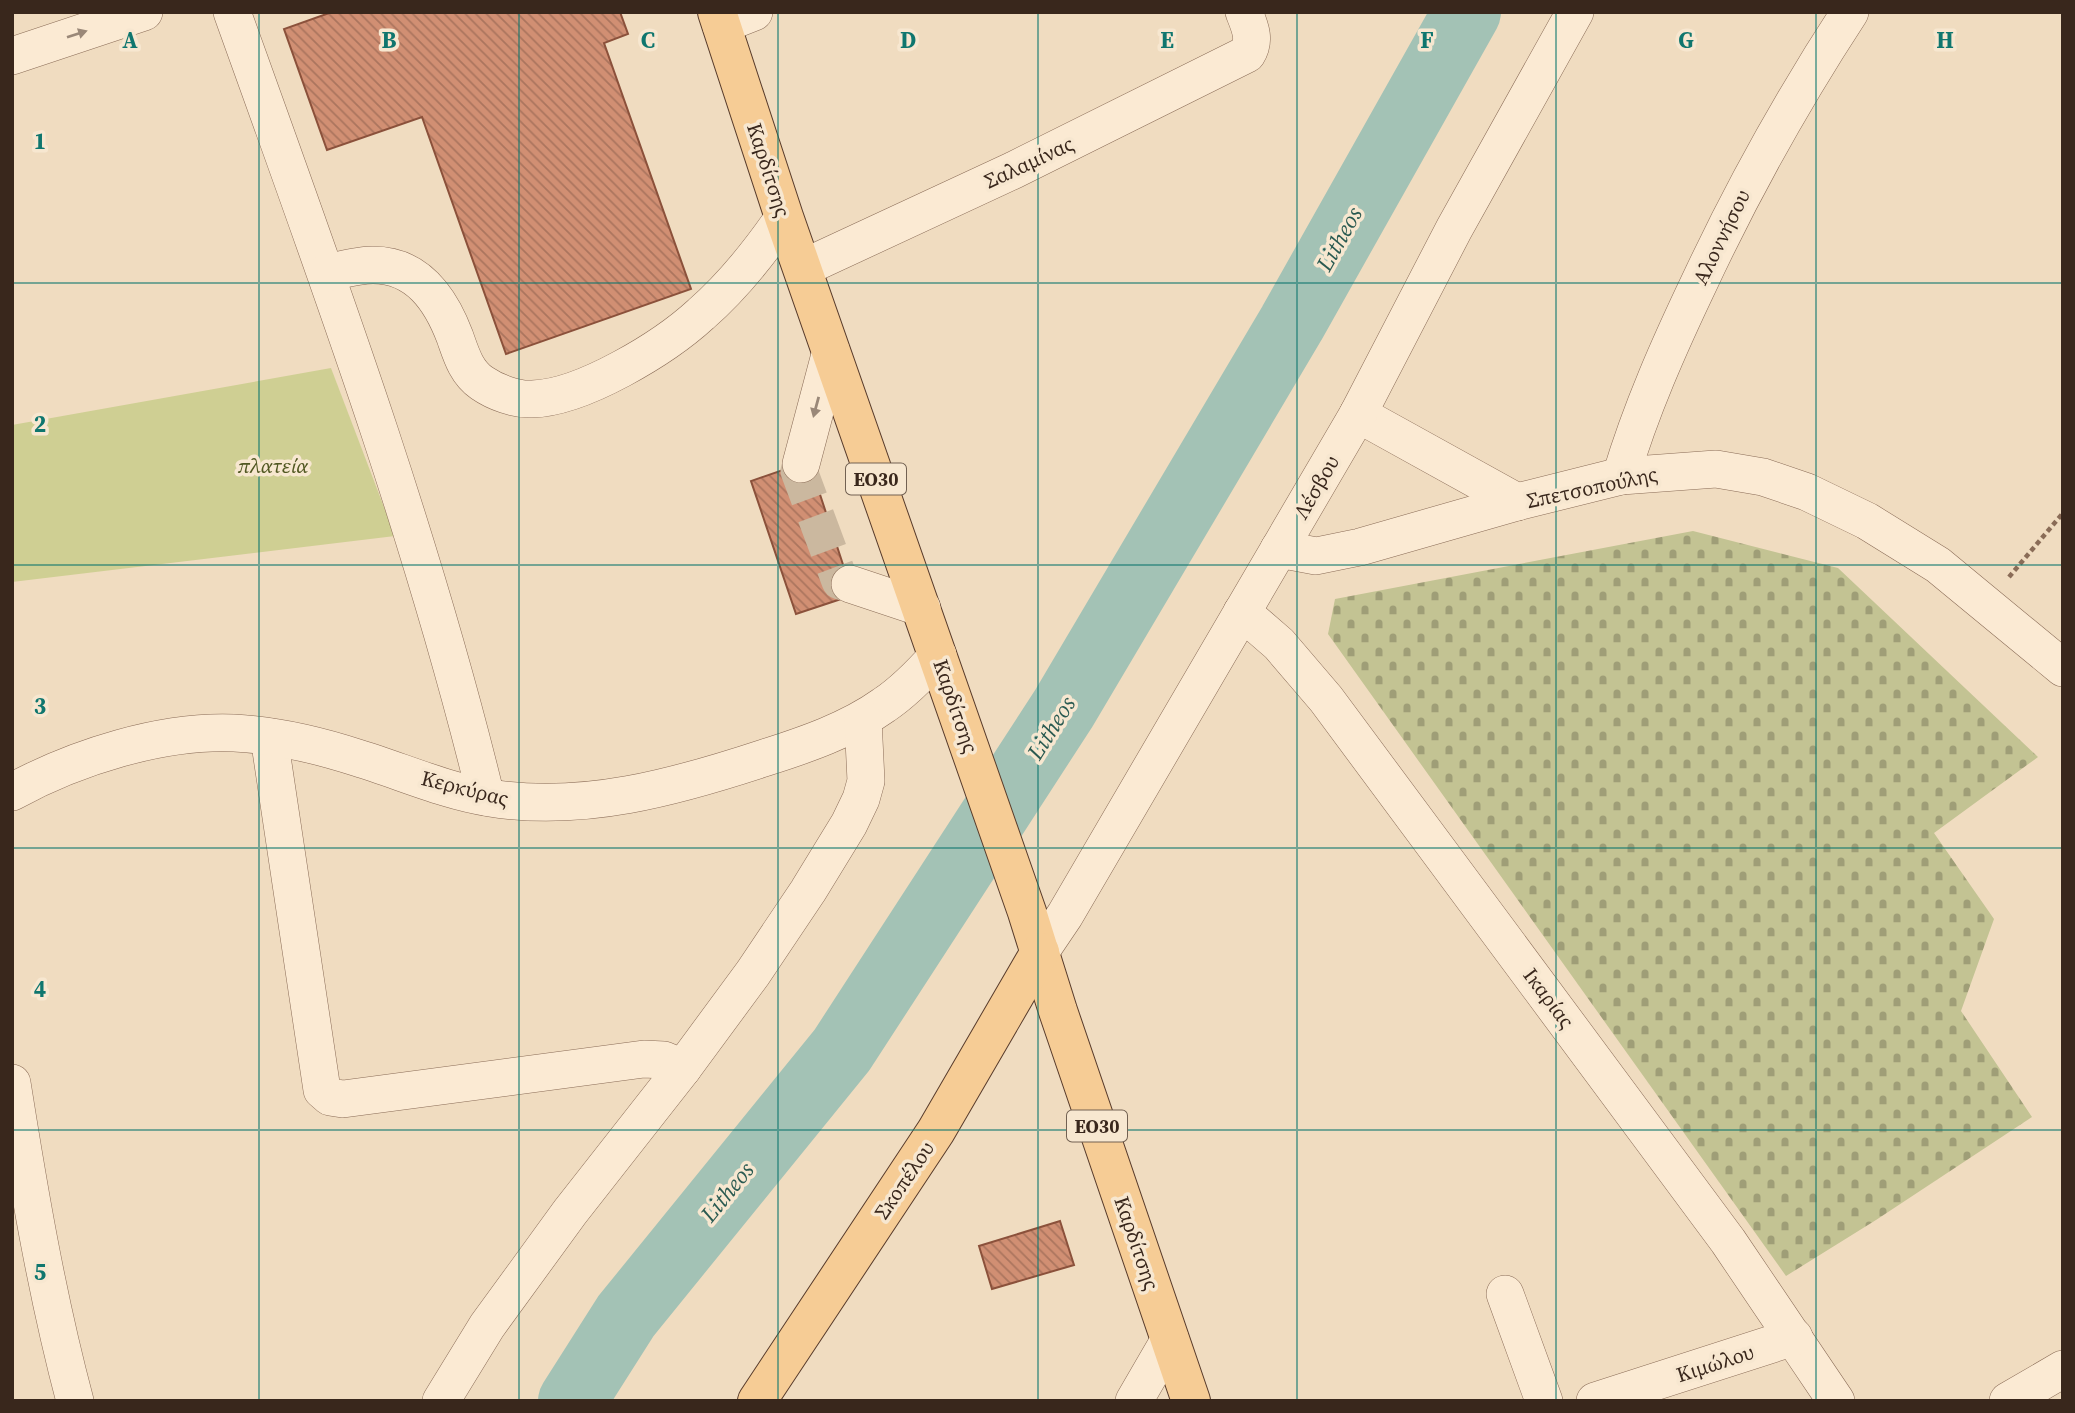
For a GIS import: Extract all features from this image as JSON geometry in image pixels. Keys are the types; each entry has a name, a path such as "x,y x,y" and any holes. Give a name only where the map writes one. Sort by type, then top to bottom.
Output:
{"main road":[{"name":"Καρδίτσης","path":"730,16 784,217 1027,912 1191,1401"},
{"name":"Σκοπέλου","path":"757,1401 936,1131 1040,952"}],"street":[{"path":"12,56 144,12"},
{"path":"232,12 326,273 435,606 486,797"},
{"name":"Σαλαμίνας","path":"803,268 1161,98 1247,54 1252,34 1244,12"},
{"name":"Λέσβου","path":"1040,952 1078,892 1358,414 1454,229 1575,12"},
{"name":"Αλοννήσου","path":"1621,476 1636,425 1665,355 1733,210 1770,142 1850,12"},
{"path":"326,273 372,265 384,266 408,275 426,286 438,299 466,366 480,382 503,393 528,400 551,398 598,380 657,348 700,315 732,284 784,217"},
{"path":"801,464 831,351"},
{"path":"1358,414 1517,502"},
{"name":"Σπετσοπούλης","path":"1279,549 1316,556 1360,547 1517,502 1621,476 1716,468 1763,477 1807,492 1867,521 1938,565 2063,668"},
{"path":"850,584 922,608"},
{"name":"Ικαρίας","path":"1242,612 1279,644 1326,699 1728,1241 1836,1401"},
{"name":"Κερκύρας","path":"12,792 136,744 209,733 269,737 309,744 486,797 516,802 593,800 628,795 760,759 863,719 895,697 938,655"},
{"path":"440,1401 488,1326 570,1212 683,1068 753,973 808,891 862,799 866,781 863,719"},
{"path":"269,737 322,1090 330,1097 343,1099 644,1059 664,1060 683,1068"},
{"path":"12,1083 31,1202 55,1325 75,1401"},
{"path":"1504,1294 1544,1401"},
{"name":"Κιμώλου","path":"1595,1401 1794,1337"},
{"path":"1134,1401 1170,1339"},
{"path":"2008,1401 2063,1369"}],"path":[{"path":"1987,603 2063,513"}],"green space":[{"name":"πλατεία","path":"331,368 395,536 12,582 12,425"},
{"path":"1693,531 1838,568 2038,757 1934,833 1994,919 1961,1011 2032,1117 1786,1276 1328,634 1335,599"}],"building":[{"path":"332,12 620,12 628,34 604,43 691,289 506,354 422,117 327,150 284,29"},
{"path":"809,461 853,595 796,614 751,481"},
{"path":"1060,1221 1074,1265 992,1289 979,1246"}],"waterway":[{"name":"Litheos","path":"572,1401 626,1316 842,1050 1064,708 1292,323 1467,12"}],"tunnel":[{"path":"801,464 799,471 840,581 850,584"}]}
